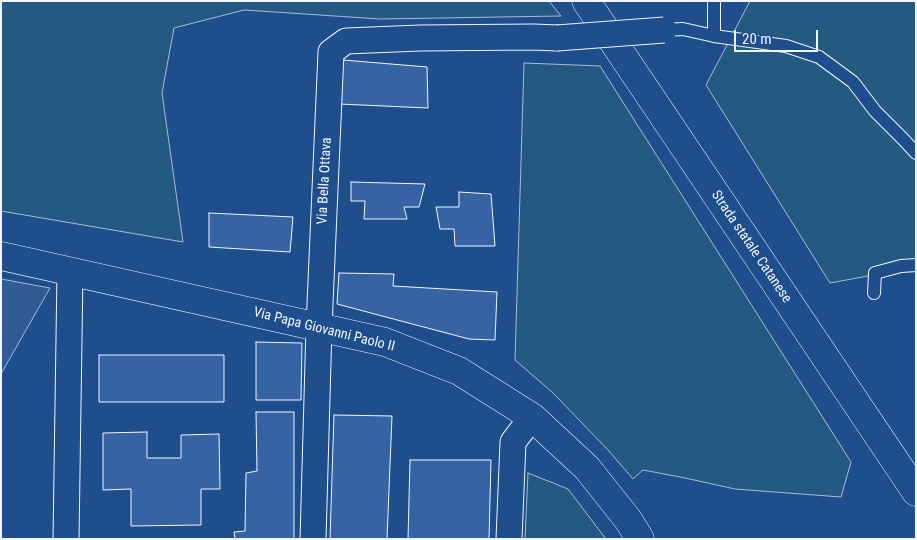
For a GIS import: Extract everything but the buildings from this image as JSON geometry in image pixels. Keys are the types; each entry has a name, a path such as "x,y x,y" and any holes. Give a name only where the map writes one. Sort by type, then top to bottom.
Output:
{"street":[{"name":"Strada statale Catanese","path":"586,1 916,492"},
{"name":"Via Bella Ottava","path":"313,539 319,327 331,52 346,41 534,36 556,38 664,30"},
{"name":"Via Papa Giovanni Paolo II","path":"1,256 385,342 459,371 532,417 587,468 629,521 640,539"},
{"path":"66,539 70,271"},
{"path":"509,539 513,442 532,417"}],"lane":[{"path":"714,1 714,36"},
{"path":"664,30 683,29 714,36 786,46 819,57 853,82 875,110 916,153"},
{"path":"874,293 875,273 900,266 916,265"}],"shaded area":[{"path":"1,1 549,1 561,16 380,19 244,10 174,28 162,93 183,242 1,211"},
{"path":"750,1 916,1 916,267 830,283 706,85"},
{"path":"524,63 600,66 851,462 841,497 735,489 643,470 633,479 553,393 515,360"},
{"path":"1,279 50,288 1,374"},
{"path":"528,473 568,489 606,539 525,539"}]}
